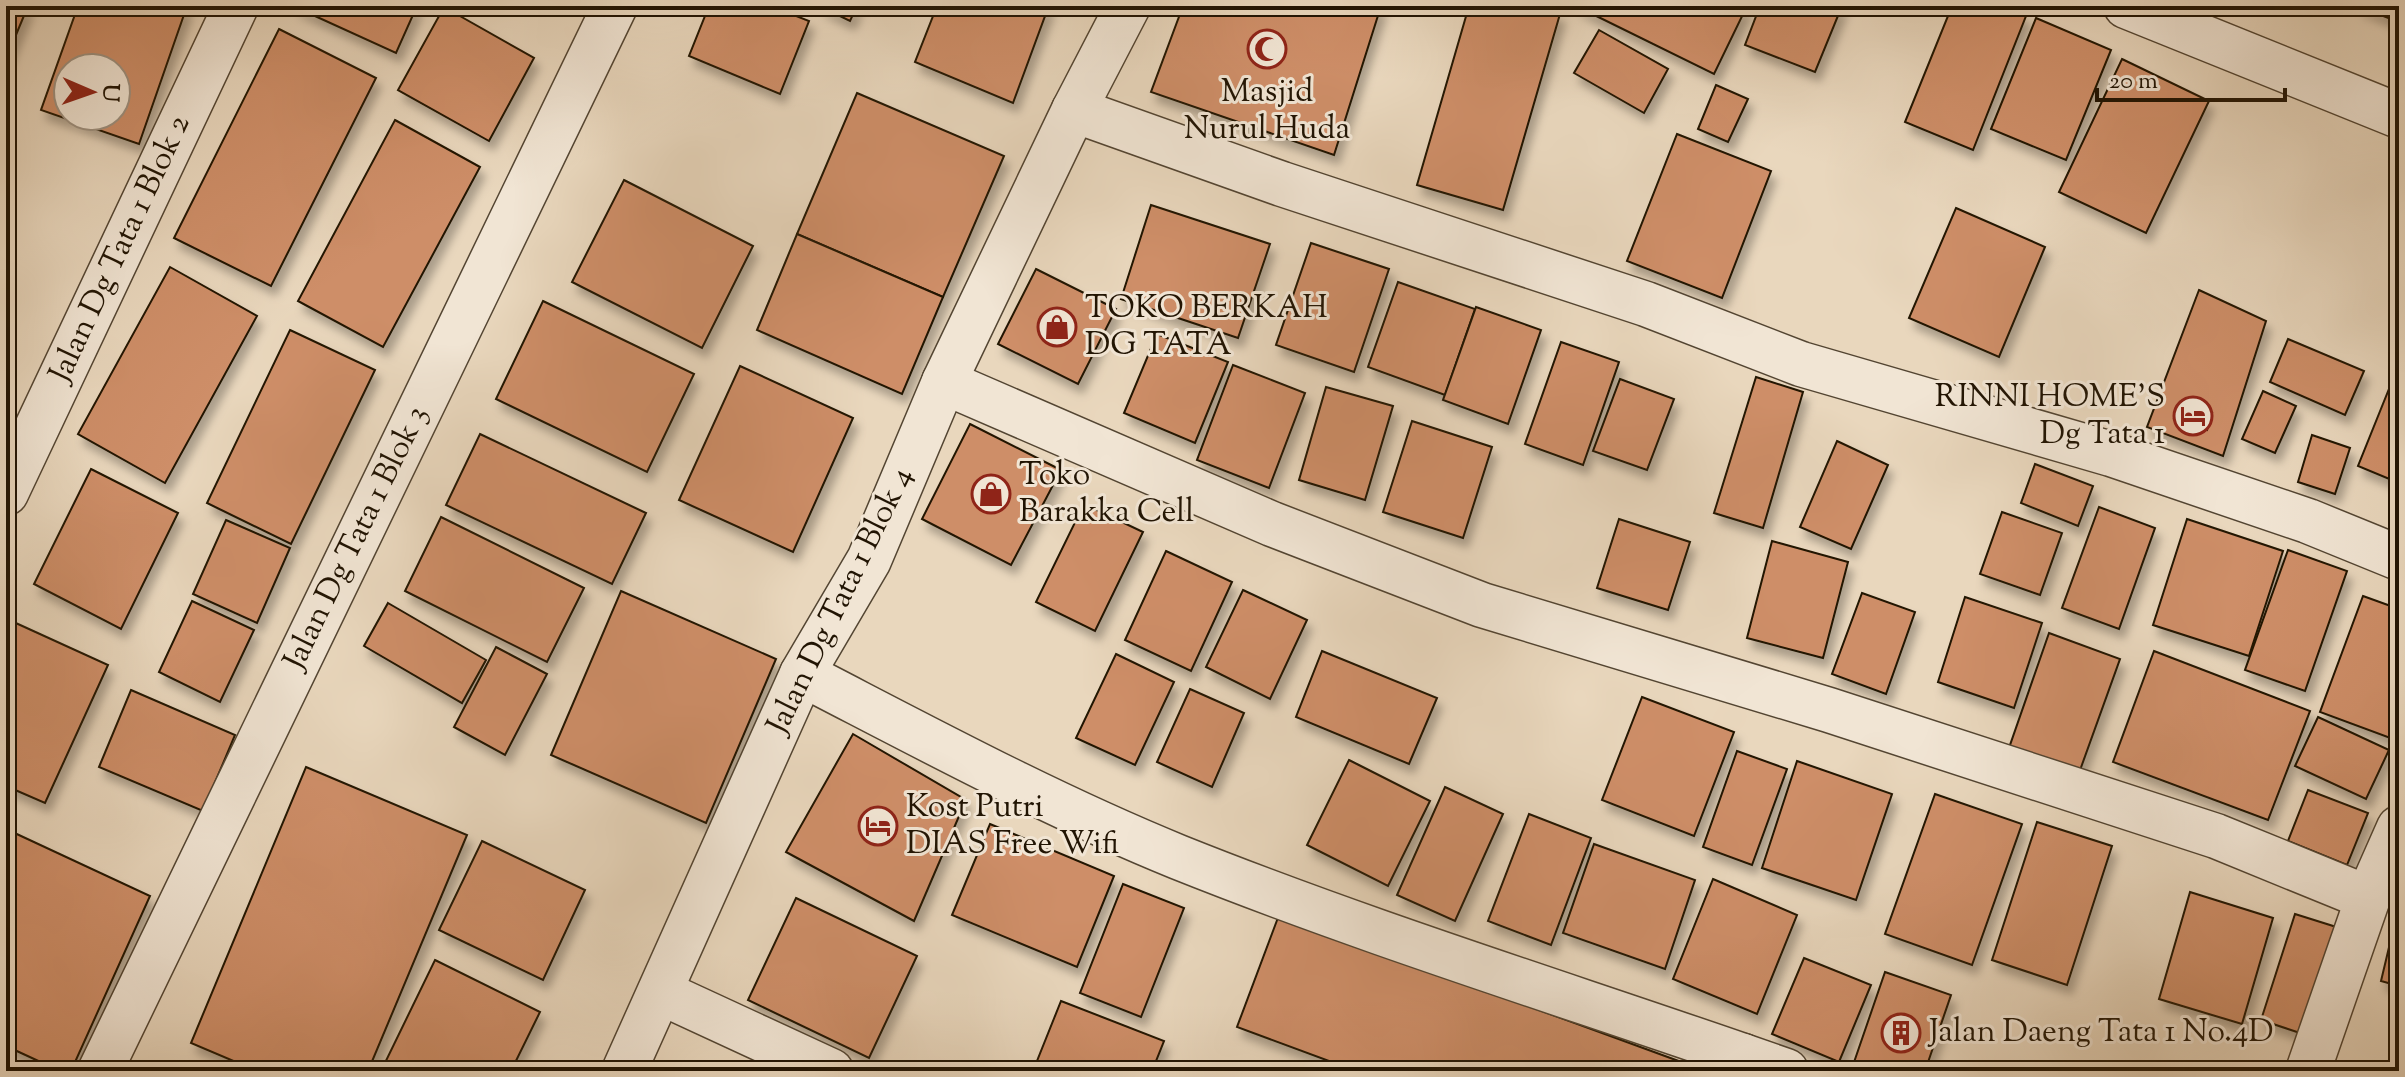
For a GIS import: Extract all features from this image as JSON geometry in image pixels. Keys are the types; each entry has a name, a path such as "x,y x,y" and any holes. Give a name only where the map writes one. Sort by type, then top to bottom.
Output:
{"street":[{"name":"Jalan Dg Tata 1 Blok 2","path":"6,493 236,6"},
{"name":"Jalan Dg Tata 1 Blok 3","path":"100,1071 615,6"},
{"name":"Jalan Dg Tata 1 Blok 4","path":"624,1071 802,674 869,560 944,382 1074,110 1128,6"},
{"path":"2126,6 2399,116"},
{"path":"1074,110 1282,184 1646,304 1801,364 2111,454 2308,521 2399,558"},
{"path":"944,382 1272,524 1482,605 1829,710 2216,836 2368,898"},
{"path":"802,674 1032,793 1178,857 1741,1064 1786,1071"},
{"path":"2308,1071 2368,898 2399,828"},
{"path":"660,992 831,1071"}],"building":[{"path":"6,6 28,6 6,59"},
{"path":"78,6 187,6 139,144 104,132 132,132 132,52 62,52"},
{"path":"293,6 417,6 396,53"},
{"path":"709,6 771,6 809,21 780,94 689,56"},
{"path":"819,6 857,6 850,21"},
{"path":"937,6 1019,6 1045,16 1013,103 915,62"},
{"path":"1019,6 1049,6 1045,16"},
{"name":"Masjid Nurul Huda","path":"1183,6 1381,6 1334,155 1151,92"},
{"path":"1469,6 1533,6 1560,14 1503,210 1417,185"},
{"path":"1576,6 1747,6 1714,74"},
{"path":"1760,6 1842,6 1815,72 1745,45"},
{"path":"1952,6 2002,6 2026,16 1973,150 1905,122"},
{"path":"2357,6 2399,6 2399,22"},
{"path":"444,7 534,58 489,141 398,90"},
{"path":"2036,18 2111,50 2066,160 1991,129"},
{"path":"279,29 376,78 271,286 174,238"},
{"path":"1599,30 1668,69 1644,113 1574,73"},
{"path":"2122,59 2209,101 2146,233 2059,192"},
{"path":"52,79 52,114 41,110"},
{"path":"1716,85 1748,99 1728,142 1698,129"},
{"path":"857,93 1004,156 943,297 797,234"},
{"path":"395,120 480,167 383,347 298,301"},
{"path":"1677,134 1771,171 1722,298 1627,261"},
{"path":"624,180 753,246 702,348 572,282"},
{"path":"1151,205 1270,244 1238,338 1121,299"},
{"path":"1956,208 2045,247 1999,357 1909,318"},
{"path":"797,234 943,297 902,394 757,330"},
{"path":"1311,243 1389,269 1354,372 1276,345"},
{"path":"170,267 257,316 165,483 78,434"},
{"name":"TOKO BERKAH DG TATA","path":"1036,269 1116,309 1078,384 998,344"},
{"path":"1398,282 1475,309 1445,395 1368,367"},
{"path":"2199,290 2266,321 2223,456 2147,427"},
{"path":"543,301 694,374 647,472 496,399"},
{"path":"1476,307 1541,330 1508,424 1443,400"},
{"path":"290,330 375,370 291,544 207,503"},
{"path":"1157,334 1228,362 1195,443 1124,413"},
{"path":"2288,339 2364,371 2345,415 2270,382"},
{"path":"1561,342 1619,362 1583,465 1525,444"},
{"path":"1233,365 1305,393 1269,488 1197,460"},
{"path":"740,366 853,418 793,552 679,500"},
{"path":"1756,377 1803,392 1763,528 1714,513"},
{"path":"1620,379 1674,399 1647,470 1593,451"},
{"path":"2393,379 2399,381 2399,483 2358,466"},
{"path":"1326,387 1393,406 1365,500 1299,480"},
{"path":"2263,391 2296,406 2275,453 2242,439"},
{"name":"RINNI HOME'S Dg Tata 1","path":"2180,402 2212,413 2207,430 2174,418"},
{"path":"1412,421 1492,447 1463,538 1383,512"},
{"name":"Toko Barakka Cell","path":"970,424 1061,470 1011,565 922,519"},
{"path":"480,434 646,513 612,584 446,505"},
{"path":"2312,435 2350,448 2335,494 2298,482"},
{"path":"1837,441 1888,465 1851,549 1800,527"},
{"path":"2035,464 2093,486 2078,526 2021,503"},
{"path":"91,469 178,513 121,629 34,584"},
{"path":"1084,504 1143,532 1095,631 1036,602"},
{"path":"2099,507 2155,528 2119,629 2062,608"},
{"path":"2002,512 2062,533 2040,595 1980,574"},
{"path":"441,517 584,588 547,662 405,591"},
{"path":"1619,519 1690,542 1668,610 1597,588"},
{"path":"2187,519 2283,551 2249,656 2153,625"},
{"path":"226,520 290,548 257,623 193,594"},
{"path":"1772,541 1848,562 1823,658 1747,638"},
{"path":"2288,550 2347,571 2305,691 2245,670"},
{"path":"1166,551 1232,582 1191,671 1125,640"},
{"path":"1243,590 1307,620 1270,699 1206,667"},
{"path":"621,591 776,659 706,823 551,755"},
{"path":"1862,593 1915,612 1886,694 1832,674"},
{"path":"2363,596 2399,609 2399,723 2393,739 2320,712"},
{"path":"1965,597 2042,623 2014,708 1938,682"},
{"path":"192,601 254,630 220,702 159,672"},
{"path":"388,603 486,660 462,703 364,646"},
{"path":"7,619 108,665 45,803 6,786"},
{"path":"2049,633 2120,659 2079,773 2009,748"},
{"path":"496,647 547,674 505,755 454,727"},
{"path":"1322,651 1437,698 1409,764 1296,717"},
{"path":"2154,651 2310,711 2268,820 2113,762"},
{"path":"1116,654 1174,682 1135,765 1076,738"},
{"path":"1190,689 1244,713 1212,787 1157,762"},
{"path":"131,690 235,735 203,811 99,767"},
{"path":"1642,697 1734,732 1694,836 1602,800"},
{"path":"2318,717 2389,750 2366,799 2295,766"},
{"name":"Kost Putri DIAS Free Wifi","path":"853,734 966,800 914,921 786,852"},
{"path":"1737,751 1787,769 1752,865 1703,847"},
{"path":"1349,760 1430,801 1388,886 1307,845"},
{"path":"1797,761 1892,794 1856,900 1762,868"},
{"path":"306,767 467,835 368,1071 257,1071 191,1043"},
{"path":"1445,787 1503,814 1455,921 1397,895"},
{"path":"2308,790 2368,813 2347,865 2288,841"},
{"path":"1935,794 2022,824 1972,965 1885,934"},
{"path":"1529,814 1591,838 1551,945 1488,921"},
{"path":"2037,822 2112,846 2067,985 1992,960"},
{"path":"990,824 1114,876 1077,967 952,915"},
{"path":"6,829 150,896 71,1071 60,1071 6,1046"},
{"path":"482,841 585,890 543,980 439,930"},
{"path":"1594,844 1695,880 1665,969 1563,933"},
{"path":"1713,879 1797,915 1757,1014 1673,979"},
{"path":"1123,884 1184,908 1141,1017 1080,993"},
{"path":"2190,892 2273,918 2242,1024 2159,999"},
{"path":"796,898 917,956 869,1058 748,1000"},
{"path":"2295,914 2349,931 2315,1038 2261,1020"},
{"path":"1279,915 1706,1071 1356,1071 1237,1027"},
{"path":"2395,922 2399,923 2399,986 2381,981"},
{"path":"1804,958 1871,985 1839,1062 1772,1034"},
{"path":"435,960 540,1012 511,1071 381,1071"},
{"name":"Jalan Daeng Tata 1 No.4D","path":"1885,972 1951,995 1925,1071 1851,1071"},
{"path":"1061,1001 1164,1041 1152,1071 1033,1071"}],"place":[{"name":"Masjid Nurul Huda","path":"1267,49"},
{"name":"TOKO BERKAH DG TATA","path":"1057,327"},
{"name":"RINNI HOME'S Dg Tata 1","path":"2193,416"},
{"name":"Toko Barakka Cell","path":"991,494"},
{"name":"Kost Putri DIAS Free Wifi","path":"878,826"},
{"name":"Jalan Daeng Tata 1 No.4D","path":"1901,1033"}]}
